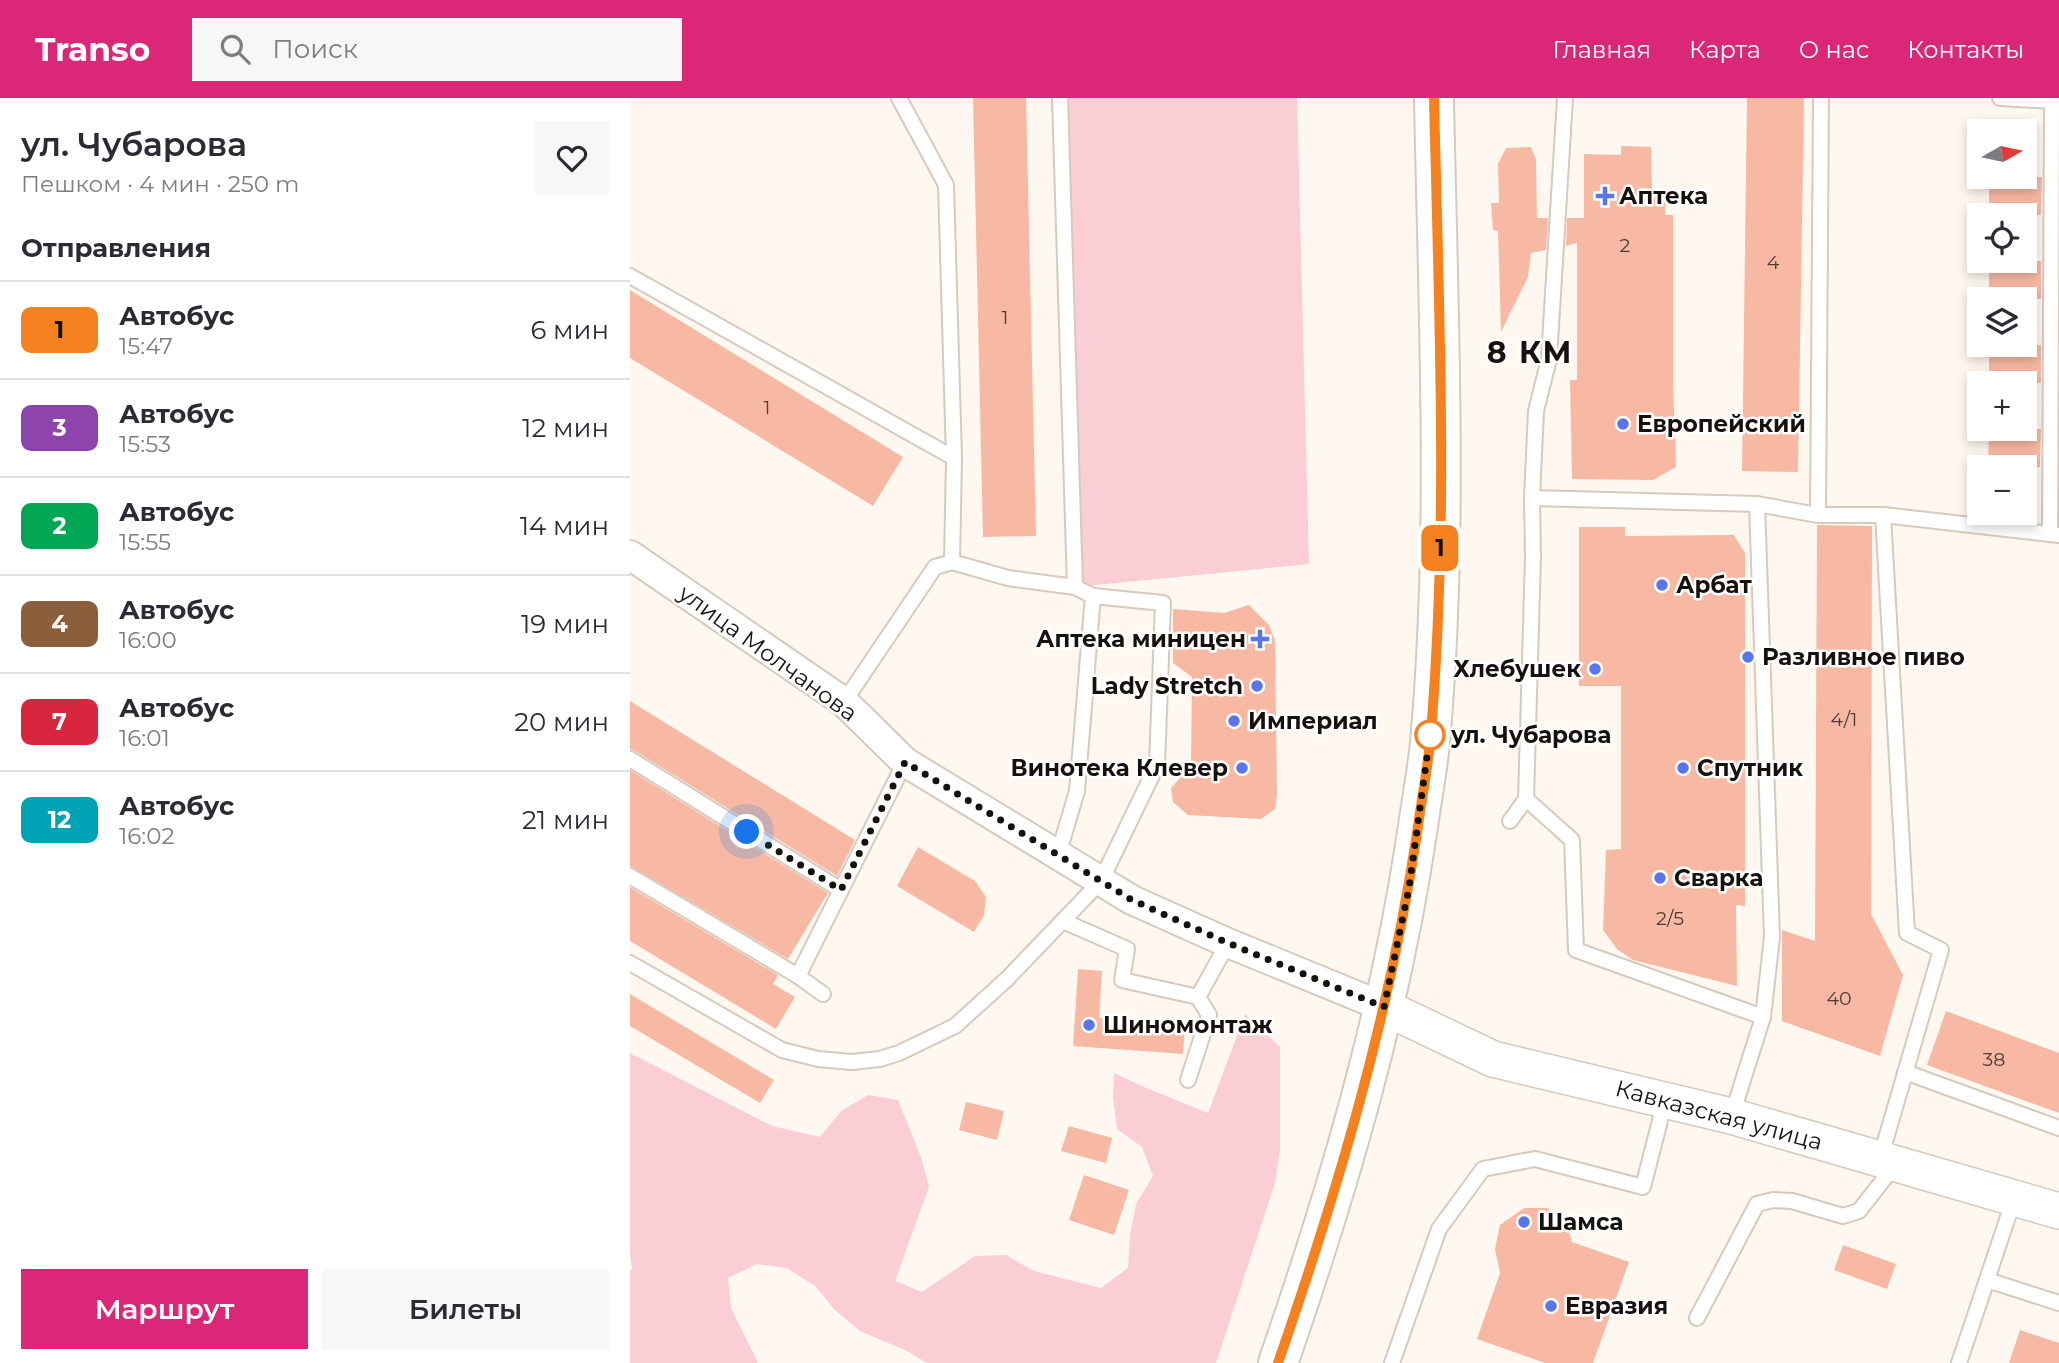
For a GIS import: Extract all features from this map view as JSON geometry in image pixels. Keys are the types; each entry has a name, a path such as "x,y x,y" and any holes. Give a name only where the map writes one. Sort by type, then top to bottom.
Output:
{"main road":[{"path":"1278,1363 1307,1281 1351,1136 1384,1007 1409,888 1430,746 1442,475 1434,98"}],"street":[{"name":"улица Молчанова","path":"630,555 844,702 905,762 1132,900 1384,1007"},
{"name":"Кавказская улица","path":"1384,1007 1493,1059 1731,1116 2059,1211"}],"lane":[{"path":"899,98 946,185 954,458 952,562"},
{"path":"1060,98 1074,587"},
{"path":"1510,821 1526,799 1536,411 1549,359 1565,98"},
{"path":"1818,515 1821,98"},
{"path":"1532,498 1757,504 1818,515 1883,514 2054,535 2052,101 2000,98"},
{"path":"630,276 954,458"},
{"path":"1731,1116 1763,1017 1772,937 1757,504"},
{"path":"1697,1318 1757,1204 1773,1200 1791,1201 1843,1216 1859,1211 1888,1161 1905,1072 1941,950 1907,933 1883,514"},
{"path":"630,963 782,1050 829,1060 852,1062 880,1059 900,1053 955,1026 1007,979 1101,881 1157,765 1163,603 1093,596 1074,587 1008,578 952,562 935,567 844,702"},
{"path":"1058,855 1077,791 1093,596"},
{"path":"630,759 841,890"},
{"path":"798,975 905,762"},
{"path":"1526,799 1572,840 1576,950 1763,1017"},
{"path":"630,876 798,975 823,994"},
{"path":"1063,921 1127,949 1122,980 1198,997 1209,1015 1188,1080"},
{"path":"1198,997 1228,943"},
{"path":"1905,1072 2059,1128"},
{"path":"1392,1363 1439,1229 1483,1169 1535,1160 1643,1187 1665,1099"},
{"path":"1959,1363 2014,1197"},
{"path":"1987,1280 2059,1303"}],"shaded area":[{"path":"1060,98 1297,98 1309,564 1075,587"},
{"path":"1245,1014 1280,1047 1280,1151 1275,1183 1216,1363 927,1363 907,1351 860,1331 835,1310 815,1286 787,1268 757,1264 728,1278 731,1308 758,1363 630,1363 630,1053 772,1126 820,1137 841,1111 868,1095 898,1100 921,1157 929,1187 895,1281 922,1292 975,1256 1006,1255 1034,1271 1101,1288 1128,1268 1136,1204 1153,1176 1142,1147 1117,1129 1113,1097 1114,1073 1208,1113"}],"building":[{"path":"973,98 1026,98 1036,536 983,537"},
{"path":"1747,98 1804,98 1798,472 1742,471"},
{"path":"1621,146 1651,147 1652,189 1666,190 1665,215 1673,215 1676,467 1653,480 1572,479 1570,380 1577,380 1577,243 1566,246 1567,218 1584,218 1584,154 1621,155"},
{"path":"1531,147 1536,159 1537,218 1548,218 1546,250 1531,253 1528,277 1501,332 1498,231 1493,230 1491,203 1499,203 1498,164 1506,148"},
{"path":"2037,177 2042,177 2041,215 2037,215 2037,203 1989,203 1989,189 2037,189"},
{"path":"2037,261 2041,261 2041,299 2037,299 2037,287 1989,287 1989,273 2037,273"},
{"path":"630,290 903,457 873,506 630,358"},
{"path":"2037,345 2041,345 2041,383 2037,383 2037,371 1989,371 1989,357 2037,357"},
{"path":"2037,429 2041,429 2040,467 2037,467 2037,455 1988,455 1989,441 2037,441"},
{"path":"1817,525 1872,526 1871,914 1903,975 1880,1056 1782,1021 1782,930 1815,941"},
{"path":"1579,527 1625,527 1625,536 1734,535 1745,553 1745,906 1736,905 1737,986 1633,960 1617,949 1603,930 1606,850 1621,849 1621,686 1579,686"},
{"name":"Империал","path":"1249,605 1269,625 1275,640 1275,809 1261,819 1188,815 1173,802 1171,788 1191,765 1192,677 1173,663 1173,609 1224,613"},
{"path":"630,701 855,840 837,876 630,749"},
{"path":"630,770 828,893 788,959 630,866"},
{"path":"918,847 975,881 986,897 984,915 974,932 897,886"},
{"path":"630,887 778,975 773,984 795,997 776,1029 630,941"},
{"path":"1078,969 1102,971 1099,1018 1185,1024 1183,1054 1073,1046"},
{"path":"630,994 774,1080 760,1103 630,1026"},
{"path":"1946,1011 2059,1053 2059,1113 1927,1065"},
{"path":"966,1102 1004,1111 997,1140 959,1130"},
{"path":"1069,1126 1112,1138 1106,1163 1061,1151"},
{"path":"1084,1175 1129,1190 1114,1235 1069,1220"},
{"name":"Евразия","path":"1524,1208 1547,1208 1566,1220 1572,1242 1629,1262 1593,1363 1545,1363 1477,1339 1500,1273 1495,1249 1500,1225"},
{"path":"1843,1245 1896,1264 1887,1289 1834,1270"},
{"path":"2020,1330 2059,1343 2059,1363 2009,1363"}],"bus line":[{"name":"1","path":"1278,1363 1307,1281 1351,1136 1384,1007 1409,888 1430,746 1442,475 1434,98"}],"place":[{"name":"Аптека","path":"1605,196"},
{"name":"Европейский","path":"1623,424"},
{"name":"Арбат","path":"1662,585"},
{"name":"Аптека миницен","path":"1260,639"},
{"name":"Разливное пиво","path":"1748,657"},
{"name":"Хлебушек","path":"1595,669"},
{"name":"Lady Stretch","path":"1257,686"},
{"name":"Империал","path":"1234,721"},
{"name":"ул. Чубарова","path":"1430,735"},
{"name":"Винотека Клевер","path":"1242,768"},
{"name":"Спутник","path":"1683,768"},
{"name":"Сварка","path":"1660,878"},
{"name":"Шиномонтаж","path":"1089,1025"},
{"name":"Шамса","path":"1524,1222"},
{"name":"Евразия","path":"1551,1306"}],"district":[{"name":"8 КМ","path":"1530,353"}],"route":[{"path":"747,832 841,890 905,762 1132,900 1384,1007 1409,888 1430,735"}]}
